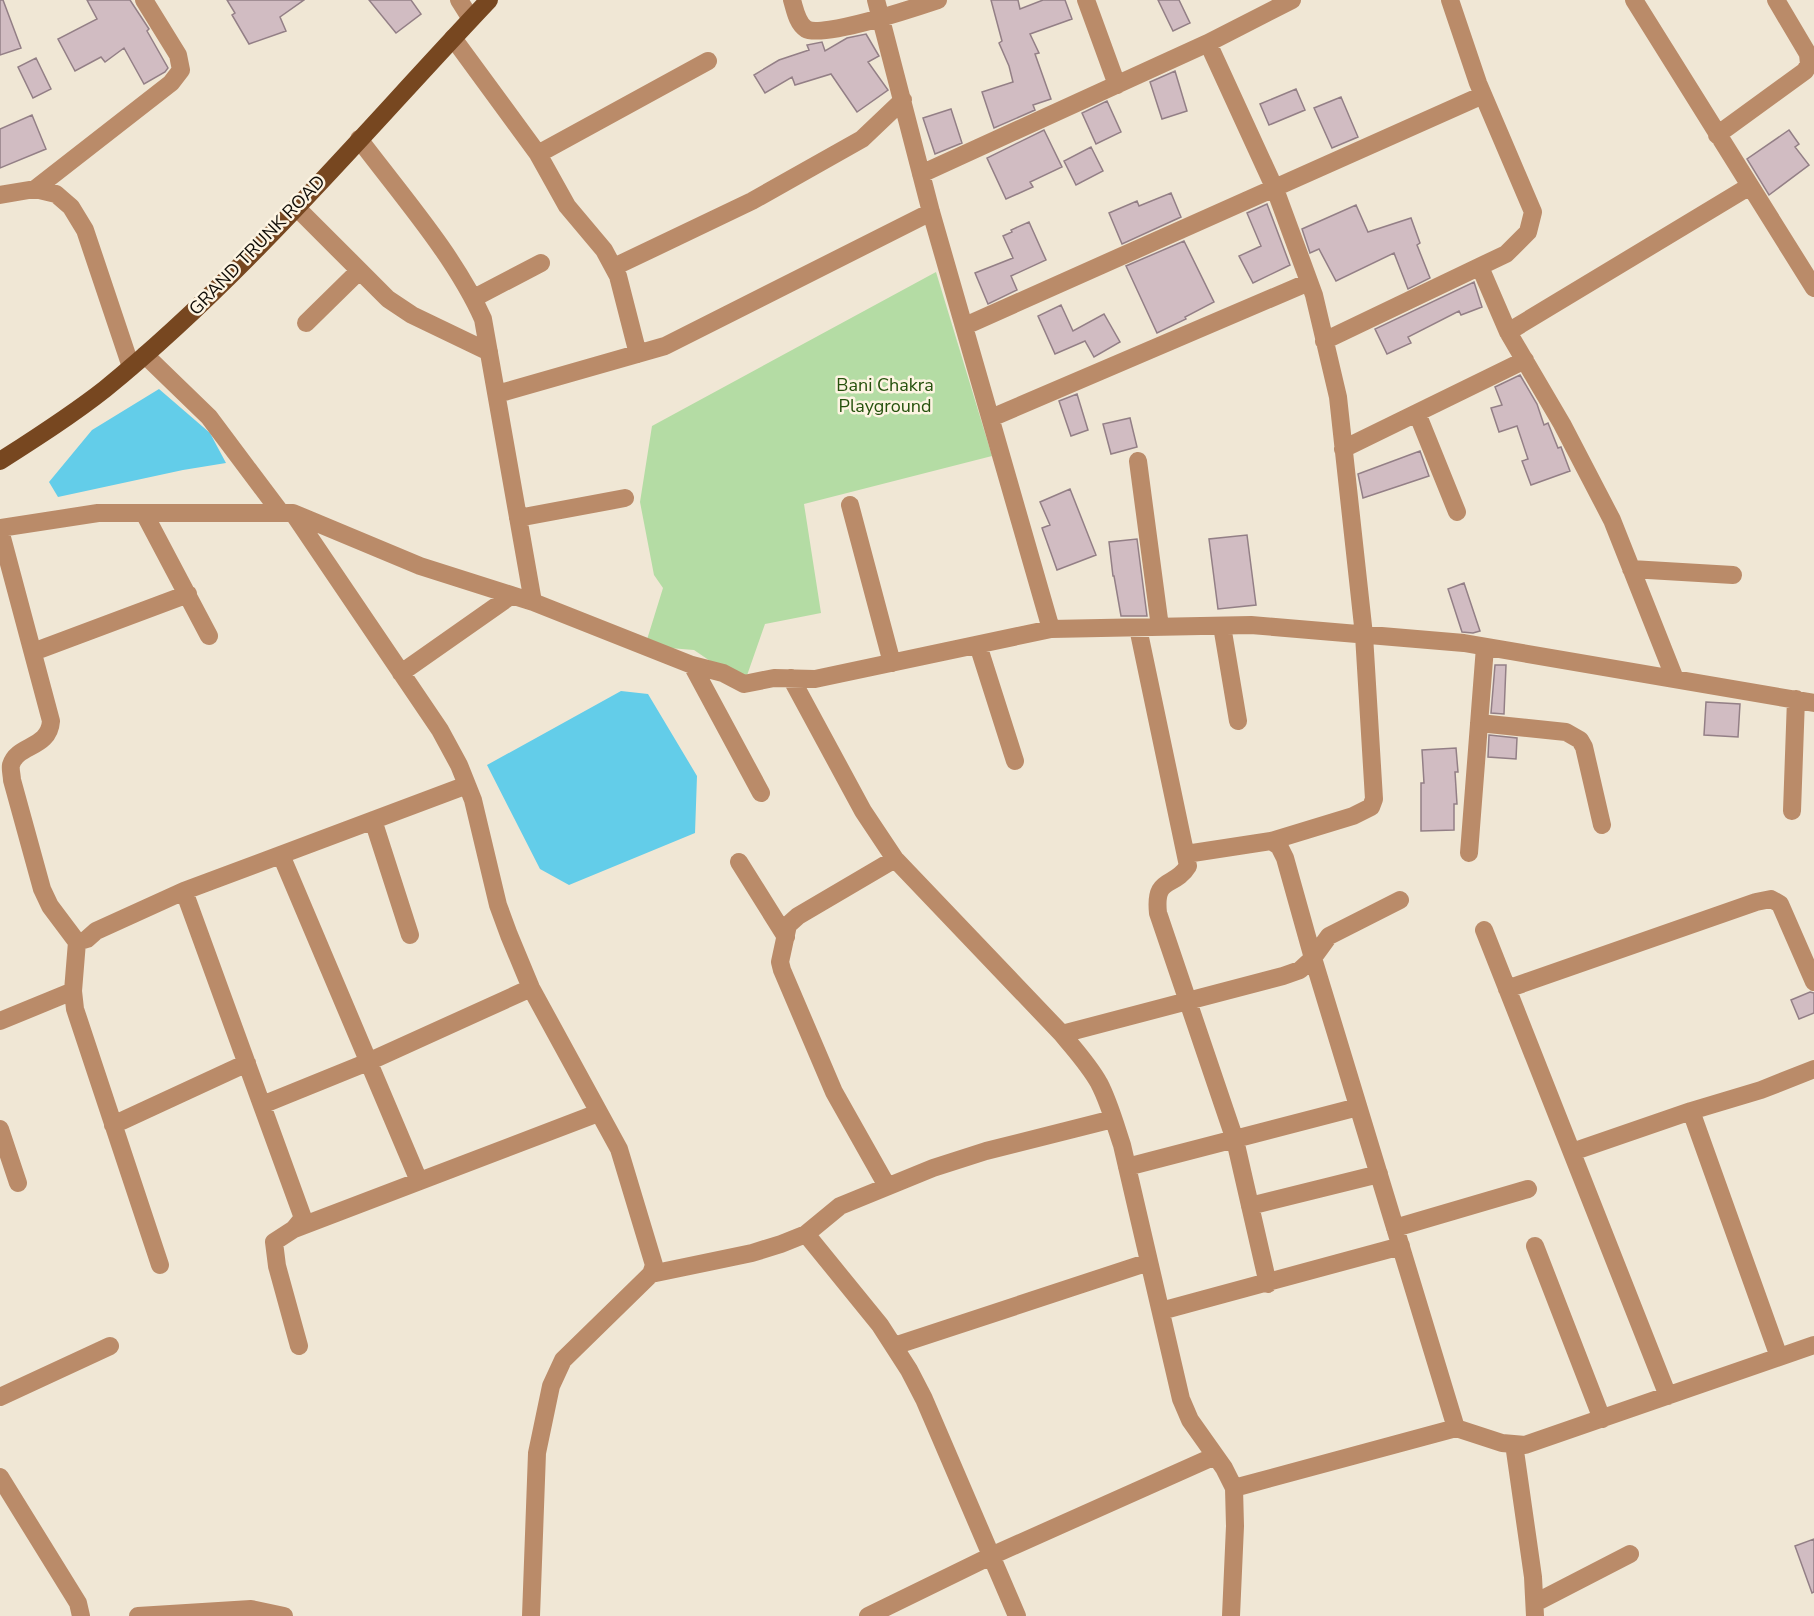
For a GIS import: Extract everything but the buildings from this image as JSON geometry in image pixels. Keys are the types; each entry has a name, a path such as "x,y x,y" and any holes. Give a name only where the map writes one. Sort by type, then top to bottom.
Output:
{"main road":[{"name":"GRAND TRUNK ROAD","path":"0,461 104,390 210,296 489,0"}],"street":[{"path":"35,189 171,83 182,70 178,56 144,0"},
{"path":"459,0 471,19"},
{"path":"792,0 797,17 807,30 820,31 882,18 938,0"},
{"path":"876,0 931,212 1052,629"},
{"path":"1086,0 1117,85"},
{"path":"921,174 1208,43 1292,0"},
{"path":"1324,341 1506,254 1528,232 1533,212 1483,95 1450,0"},
{"path":"1634,0 1814,288"},
{"path":"1717,135 1805,71 1809,64 1808,54 1776,0"},
{"path":"453,38 538,154 567,206 604,250 614,267 638,354"},
{"path":"1186,854 1271,841 1353,816 1371,807 1374,800 1364,635 1338,397 1314,295 1275,189 1208,43"},
{"path":"538,154 708,61"},
{"path":"965,326 1483,95"},
{"path":"614,267 752,201 862,139 903,100"},
{"path":"359,139 450,260 474,298 483,319 533,602"},
{"path":"1508,332 1750,186"},
{"path":"0,195 35,189 56,194 71,207 85,230 130,367"},
{"path":"296,207 388,299 404,310 489,352"},
{"path":"497,394 665,346 931,212"},
{"path":"474,298 541,263"},
{"path":"1480,267 1508,332 1562,424 1612,520 1675,679"},
{"path":"306,323 359,271"},
{"path":"991,418 1309,282"},
{"path":"145,354 214,423 287,513 440,730 459,765 473,800 498,905 508,935 531,988 619,1149 628,1176 654,1265 651,1274 563,1360 551,1386 537,1453 531,1616"},
{"path":"1343,449 1525,360"},
{"path":"1417,413 1457,512"},
{"path":"1138,461 1160,627"},
{"path":"518,518 625,498"},
{"path":"850,506 892,663"},
{"path":"0,762 41,741 50,731 51,721 0,529 98,513 287,513 420,566 533,602 692,665 723,673 744,684 774,678 815,679 1052,629 1251,625 1485,647 1805,701 1792,811"},
{"path":"144,513 209,636"},
{"path":"1631,569 1733,575"},
{"path":"33,652 188,594"},
{"path":"401,673 512,595"},
{"path":"1222,626 1238,720"},
{"path":"1138,628 1188,866 1182,875 1163,886 1157,897 1158,913 1235,1140 1268,1284"},
{"path":"978,645 1015,761"},
{"path":"1469,853 1485,647"},
{"path":"692,665 761,793"},
{"path":"791,678 863,811 895,859 1062,1034 1085,1061 1099,1083 1113,1119 1127,1167 1181,1399 1190,1420 1234,1488 1235,1526 1231,1616"},
{"path":"1479,723 1566,732 1580,740 1584,747 1602,825"},
{"path":"20,753 11,765 12,780 42,889 50,906 77,942 73,991 75,1009 160,1265"},
{"path":"77,942 184,891 467,785"},
{"path":"373,820 410,935"},
{"path":"1271,841 1279,846 1285,858 1312,958 1456,1428"},
{"path":"281,855 419,1181"},
{"path":"887,1186 834,1092 780,962 788,924 895,859"},
{"path":"740,862 786,936"},
{"path":"184,891 303,1218 294,1229"},
{"path":"1507,989 1756,902 1771,899 1779,904 1814,982"},
{"path":"1062,1034 1300,970 1329,936 1400,900"},
{"path":"1484,930 1668,1396"},
{"path":"262,1105 368,1062 531,988"},
{"path":"0,1021 73,991"},
{"path":"113,1125 247,1063"},
{"path":"1572,1152 1691,1111 1812,1076"},
{"path":"1127,1167 1358,1107"},
{"path":"1691,1111 1779,1357"},
{"path":"299,1346 274,1253 274,1242 294,1229 598,1113"},
{"path":"651,1274 752,1253 806,1234 840,1206 887,1186 958,1160 1113,1119"},
{"path":"0,1129 18,1183"},
{"path":"1250,1206 1379,1174"},
{"path":"1395,1227 1528,1189"},
{"path":"806,1234 894,1346 924,1399 1017,1616"},
{"path":"1161,1311 1268,1284 1401,1246"},
{"path":"1535,1246 1602,1419"},
{"path":"894,1346 1149,1262"},
{"path":"1234,1488 1456,1428 1493,1441 1525,1445 1814,1345"},
{"path":"0,1397 110,1346"},
{"path":"1514,1444 1533,1577 1535,1609 1630,1554"},
{"path":"868,1616 991,1556 1215,1456"},
{"path":"0,1477 6,1501 78,1603 81,1616"},
{"path":"138,1616 243,1612 251,1608 284,1616"}],"green space":[{"name":"Bani Chakra Playground","path":"936,272 992,456 804,504 821,613 765,624 744,684 694,650 645,646 663,588 654,575 640,502 652,426"}],"water":[{"path":"159,389 210,433 226,463 58,497 49,482 92,430"},
{"path":"621,691 648,694 697,776 695,833 569,885 540,869 487,765"}]}
